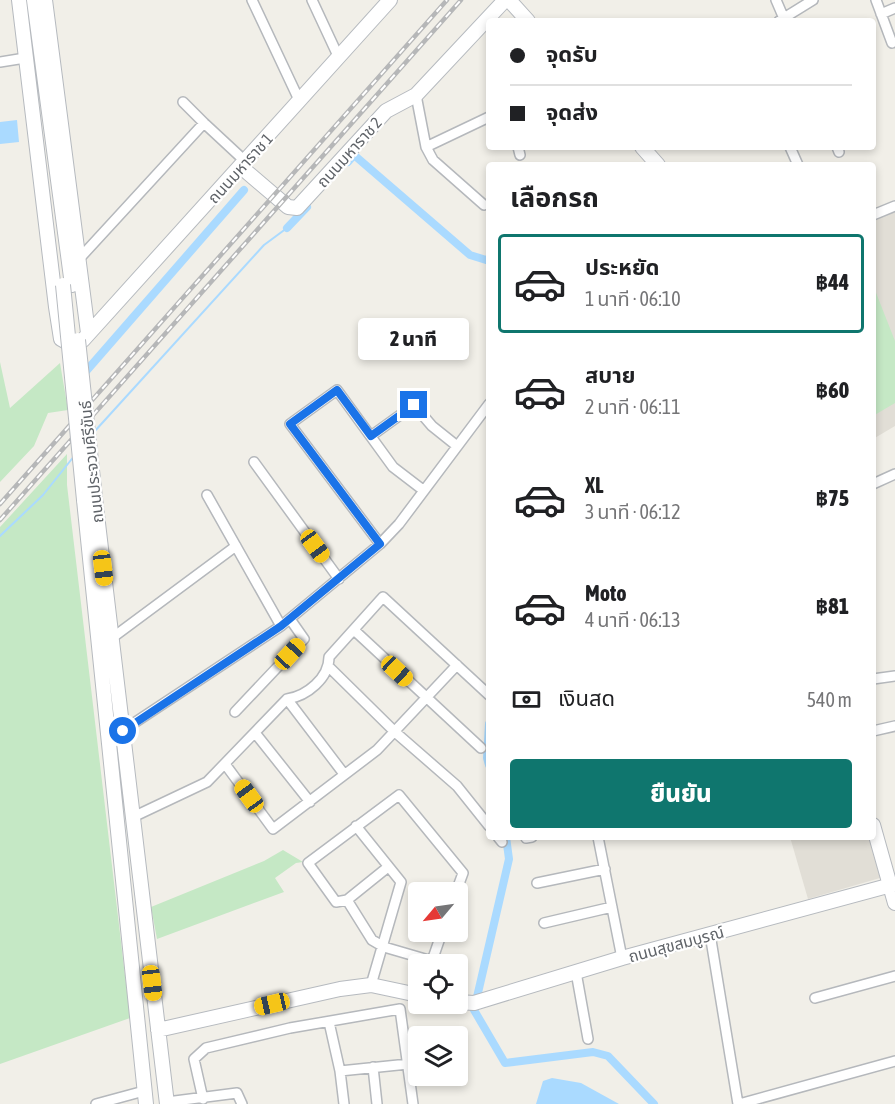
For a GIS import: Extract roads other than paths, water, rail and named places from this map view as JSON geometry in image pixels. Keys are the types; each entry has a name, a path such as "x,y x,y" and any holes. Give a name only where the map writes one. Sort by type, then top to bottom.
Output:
{"main road":[{"path":"19,0 61,339 70,344 83,340 88,333 45,0"},
{"name":"ถนนประจวบคีรีขันธ์","path":"27,0 67,285"},
{"name":"ถนนประจวบคีรีขันธ์","path":"34,0 90,499 145,1098"},
{"name":"ถนนมหาราช 1","path":"88,333 244,165 390,0"},
{"path":"507,0 525,18"},
{"name":"ถนนมหาราช 2","path":"490,18 507,0"},
{"name":"ถนนมหาราช 2","path":"244,165 288,207 297,208 386,111 416,95 486,22"},
{"path":"645,150 655,162"},
{"name":"ถนนประจวบคีรีขันธ์","path":"90,499 112,638 167,1103"},
{"path":"876,834 892,884 895,903"},
{"name":"ถนนสุขสมบูรณ์","path":"468,1003 474,1003 622,958 892,884"},
{"path":"158,1030 340,989 371,986 408,993"}],"street":[{"path":"252,0 300,102"},
{"path":"312,0 339,58"},
{"path":"776,0 782,18"},
{"path":"786,18 813,0"},
{"path":"876,0 892,43"},
{"path":"881,14 895,8"},
{"path":"0,62 25,58"},
{"path":"416,95 426,147 433,160 484,205"},
{"path":"183,102 244,165"},
{"path":"426,147 486,118"},
{"path":"79,259 204,123"},
{"path":"876,214 895,206"},
{"path":"380,544 290,424 337,390 393,467 423,490"},
{"path":"371,436 414,405 432,426 457,446"},
{"path":"123,731 281,626 380,544 399,524 486,408"},
{"path":"254,462 339,579"},
{"path":"876,483 895,474"},
{"path":"207,495 281,626"},
{"path":"112,638 236,546"},
{"path":"133,817 207,782 256,734 287,699 297,698 318,683 329,667 329,657 383,597 486,692"},
{"path":"236,712 303,639 290,619"},
{"path":"354,630 481,748"},
{"path":"225,764 273,829 377,750 457,665"},
{"path":"329,667 395,732 457,786 486,822"},
{"path":"876,679 895,676"},
{"path":"287,699 344,774"},
{"path":"876,730 895,726"},
{"path":"256,734 310,802"},
{"path":"388,867 347,900 336,902 308,864 399,795 463,873 460,882"},
{"path":"356,826 401,882 371,986"},
{"path":"599,840 622,958"},
{"path":"537,883 605,869"},
{"path":"347,900 372,940 384,947 432,961 439,942"},
{"path":"544,923 612,907"},
{"path":"710,934 738,1104 895,1061"},
{"path":"576,972 588,1039"},
{"path":"815,998 895,976"},
{"path":"203,1099 194,1059 206,1048 290,1028 400,1009 408,1064 340,1071"},
{"path":"329,1022 340,1071 344,1104"},
{"path":"373,1067 378,1104"},
{"path":"411,1086 413,1104"},
{"path":"167,1103 237,1093 242,1104"},
{"path":"96,1104 145,1098"}],"water":[{"path":"17,120 19,142 0,144 0,122"},
{"path":"552,1078 581,1083 619,1104 536,1104 543,1081"}],"waterway":[{"path":"348,162 354,155 470,255 486,260"},
{"path":"81,377 244,190"},
{"path":"287,228 307,207"},
{"path":"94,432 264,245 287,228"},
{"path":"0,536 43,495 75,455"},
{"path":"506,840 509,859 474,1010 505,1063 593,1052 608,1056 654,1104"}],"railway":[{"path":"0,504 447,0"},
{"path":"0,520 461,0"}]}
